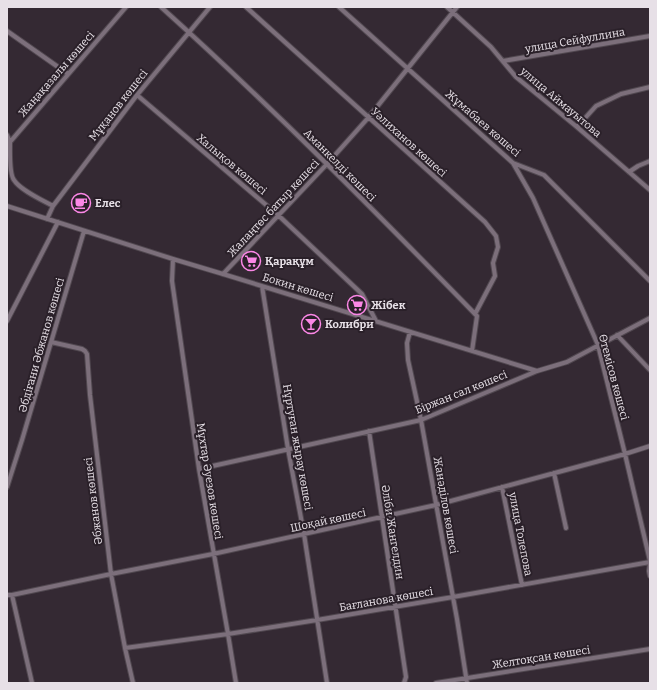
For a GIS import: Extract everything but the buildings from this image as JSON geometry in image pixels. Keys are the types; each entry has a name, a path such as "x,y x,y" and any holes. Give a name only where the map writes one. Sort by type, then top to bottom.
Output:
{"street":[{"name":"Жаңақазалы көшесі","path":"10,142 126,7"},
{"name":"Аманкелді көшесі","path":"161,7 327,164 475,314"},
{"name":"Мұқанов көшесі","path":"47,219 53,206 137,95 210,7"},
{"name":"Уәлиханов көшесі","path":"246,7 485,222 496,236 498,246 493,263 495,276 475,314"},
{"name":"Жұмабаев көшесі","path":"339,7 513,163 544,175 650,281"},
{"name":"улица Аймауытова","path":"447,7 491,47 516,77 650,190"},
{"name":"Жалаңтөс батыр көшесі","path":"223,274 327,164 368,118 457,7"},
{"path":"7,31 68,74"},
{"name":"улица Сейфуллина","path":"503,61 650,36"},
{"path":"577,127 596,106 621,94 650,86"},
{"name":"Халықов көшесі","path":"137,95 278,215 362,294 376,321"},
{"path":"7,135 10,142 11,173 13,180 35,196 53,206"},
{"path":"629,172 650,161"},
{"name":"Өтемісов көшесі","path":"513,163 533,198 598,345 650,563 650,576"},
{"name":"Бокин көшесі","path":"7,206 172,259 537,371"},
{"path":"7,321 58,222"},
{"name":"Әбдіғани Әбжанов көшесі","path":"7,487 84,231"},
{"name":"Мұхтар Әуезов көшесі","path":"172,259 172,281 199,469 236,683"},
{"name":"Нұртуған жырау көшесі","path":"262,286 288,449 304,534 316,620 327,683"},
{"path":"472,351 477,316 475,314"},
{"name":"Біржан сал көшесі","path":"199,469 421,420 537,371 567,362 650,318"},
{"name":"Жанәділов көшесі","path":"410,332 407,343 408,360 421,420 467,683"},
{"path":"617,335 650,370"},
{"name":"Әбжанов көшесі","path":"51,342 82,349 87,354 90,395 111,574 133,683"},
{"name":"Әліби Жангелдин","path":"369,431 406,677 404,683"},
{"name":"Шоқай көшесі","path":"9,595 213,554 436,505 650,446"},
{"path":"554,473 566,528"},
{"name":"улица Толепова","path":"502,487 522,585"},
{"name":"Бағланова көшесі","path":"125,648 316,620 650,563"},
{"path":"9,595 32,683"},
{"name":"Желтоқсан көшесі","path":"436,683 650,649"}],"place":[{"name":"Елес","path":"81,203"},
{"name":"Қарақұм","path":"251,261"},
{"name":"Жібек","path":"357,305"},
{"name":"Колибри","path":"311,324"}]}
